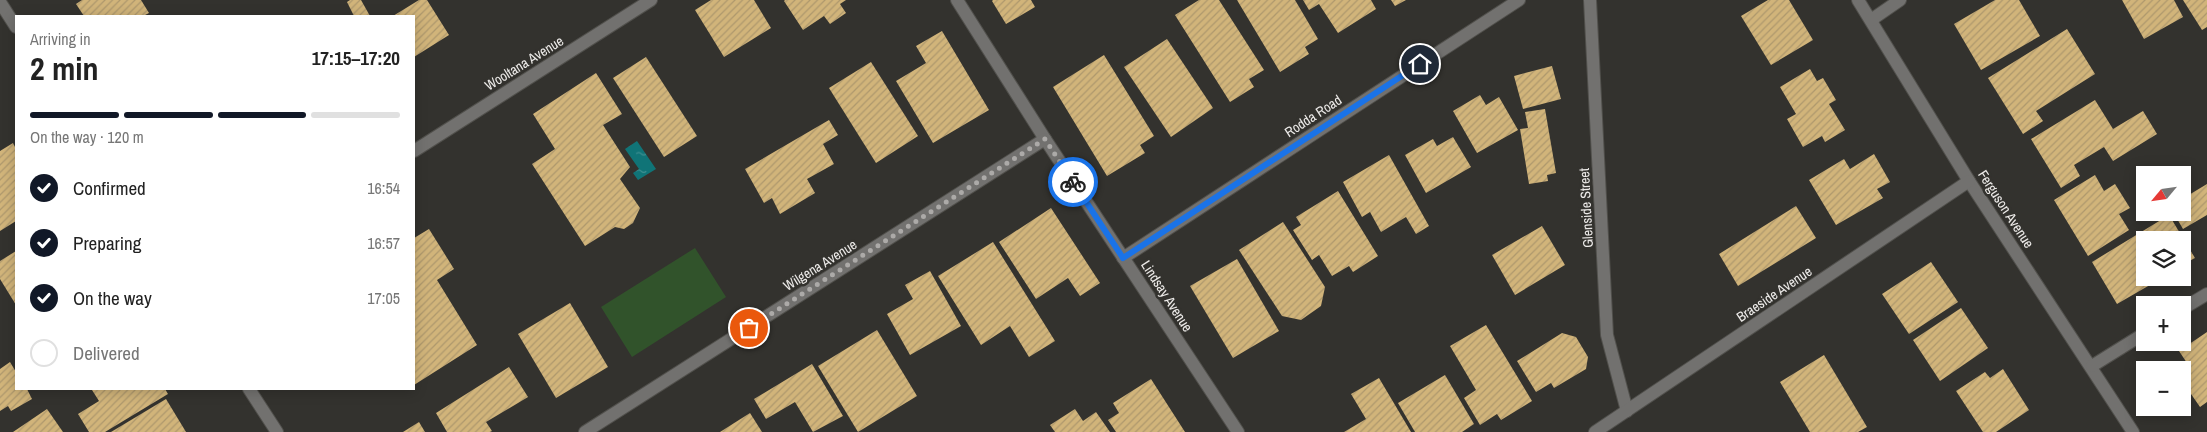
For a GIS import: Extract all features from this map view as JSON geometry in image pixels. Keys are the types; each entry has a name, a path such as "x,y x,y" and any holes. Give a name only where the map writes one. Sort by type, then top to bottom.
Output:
{"street":[{"name":"Wooltana Avenue","path":"415,150 651,0"},
{"name":"Lindsay Avenue","path":"957,0 1045,139 1238,432"},
{"name":"Rodda Road","path":"1123,258 1519,0"},
{"name":"Glenside Street","path":"1590,0 1607,334 1627,411"},
{"name":"Ferguson Avenue","path":"1858,0 1969,180 2092,366 2133,432"},
{"path":"1871,20 1900,0"},
{"path":"0,2 15,25"},
{"name":"Wilgena Avenue","path":"585,432 1045,139"},
{"name":"Braeside Avenue","path":"1595,432 1969,180"},
{"path":"2191,304 2207,294"},
{"path":"2092,366 2136,339"},
{"path":"250,390 276,432"}],"green space":[{"path":"695,248 726,297 632,357 601,307"}],"water":[{"path":"637,141 656,169 638,180 633,173 639,169 625,149"}],"building":[{"path":"82,0 141,0 149,13 145,15 83,15 76,4"},
{"path":"350,0 361,0 369,15 354,15 347,2"},
{"path":"419,0 427,0 449,35 415,56 415,15 395,15"},
{"path":"711,0 754,0 771,28 724,57 695,10"},
{"path":"785,0 846,0 840,4 846,13 830,24 824,16 803,30"},
{"path":"993,0 1031,0 1035,7 1006,24"},
{"path":"1199,0 1219,0 1264,70 1249,79 1254,87 1230,102 1175,15"},
{"path":"1237,0 1295,0 1318,39 1305,47 1309,54 1280,72"},
{"path":"1303,0 1371,0 1376,9 1338,33 1319,4 1309,10"},
{"path":"1391,0 1406,0 1395,6"},
{"path":"1768,0 1789,0 1813,40 1771,65 1741,16"},
{"path":"1995,0 2019,0 2040,36 1981,70 1954,24"},
{"path":"2122,0 2174,0 2183,17 2144,39"},
{"path":"2183,0 2207,0 2207,27 2202,30"},
{"path":"2067,29 2095,74 2036,111 2043,121 2023,134 1988,78"},
{"path":"942,31 989,110 933,143 896,81 926,63 916,46"},
{"path":"1167,39 1213,108 1171,137 1124,67"},
{"path":"1104,55 1154,136 1140,145 1145,153 1107,176 1053,87"},
{"path":"646,57 697,136 664,157 613,78"},
{"path":"871,62 918,136 876,163 829,88"},
{"path":"1552,66 1561,99 1523,109 1514,76"},
{"path":"1810,69 1817,81 1823,78 1836,100 1829,104 1845,130 1825,142 1822,136 1803,147 1787,119 1796,114 1780,87"},
{"path":"596,73 622,114 603,125 630,167 620,179 640,208 633,223 624,229 615,227 585,246 532,164 555,149 533,114"},
{"path":"1480,95 1486,105 1499,97 1518,130 1477,153 1453,111"},
{"path":"2095,100 2113,129 2143,111 2157,134 2113,161 2104,147 2074,165 2080,176 2061,188 2031,139"},
{"path":"1545,109 1556,173 1547,175 1548,181 1529,184 1520,129 1528,128 1525,112"},
{"path":"829,120 838,135 823,144 834,164 807,179 815,193 780,214 772,198 764,203 745,169"},
{"path":"1453,137 1471,167 1426,193 1405,155 1433,139 1437,146"},
{"path":"13,143 15,147 15,222 0,231 0,151"},
{"path":"1874,154 1890,182 1877,189 1883,198 1836,225 1809,180 1844,159 1850,169"},
{"path":"1389,155 1429,226 1416,234 1406,217 1381,232 1370,212 1362,217 1343,182"},
{"path":"2095,175 2104,191 2115,184 2130,208 2119,214 2129,230 2088,256 2054,200"},
{"path":"2207,184 2207,215 2183,229 2178,221 2191,221 2191,194"},
{"path":"1338,191 1378,256 1353,272 1349,266 1332,276 1319,255 1312,260 1293,230 1301,225 1296,217"},
{"path":"1796,206 1816,238 1738,286 1719,254"},
{"path":"1051,208 1100,283 1080,296 1068,278 1036,299 999,242"},
{"path":"2159,221 2173,221 2179,231 2143,231"},
{"path":"1283,222 1325,287 1321,306 1301,320 1282,316 1239,250"},
{"path":"1542,226 1565,265 1515,295 1492,255"},
{"path":"429,229 454,269 437,280 477,345 415,384 415,237"},
{"path":"2136,235 2136,286 2148,286 2117,304 2092,262"},
{"path":"993,242 1055,341 1029,357 1010,326 981,345 938,276"},
{"path":"2191,251 2195,258 2191,260"},
{"path":"15,252 15,303 0,279 0,261"},
{"path":"1237,259 1279,331 1233,358 1190,286"},
{"path":"1931,262 1958,302 1909,334 1882,294"},
{"path":"930,271 961,326 910,355 887,314 913,299 905,285"},
{"path":"570,303 608,367 556,398 518,334"},
{"path":"1961,308 1988,348 1940,381 1913,340"},
{"path":"1486,325 1532,401 1501,420 1497,414 1480,425 1464,398 1476,390 1450,346"},
{"path":"877,330 917,396 858,432 818,366"},
{"path":"2207,332 2207,402 2200,407 2191,394 2191,361 2186,361 2179,351 2191,351 2191,343"},
{"path":"1562,333 1576,337 1588,357 1586,369 1554,388 1551,383 1536,392 1517,361"},
{"path":"1824,355 1867,427 1858,432 1810,432 1780,382"},
{"path":"10,362 15,370 15,390 28,390 32,399 11,411 8,406 0,411 0,369"},
{"path":"812,364 843,416 813,432 795,402 766,419 754,399"},
{"path":"509,367 528,397 486,422 492,431 490,432 447,432 436,413"},
{"path":"2003,369 2029,410 1996,432 1983,432 1956,391 1985,372 1990,378"},
{"path":"1445,375 1474,424 1462,432 1415,432 1398,403"},
{"path":"1379,378 1411,432 1344,432 1366,419 1351,394"},
{"path":"1151,379 1185,432 1116,432 1108,420 1119,413 1113,403"},
{"path":"92,390 166,390 168,394 105,432 89,432 78,414 99,401"},
{"path":"166,399 186,432 111,432"},
{"path":"47,409 63,432 13,432"},
{"path":"1075,409 1083,421 1096,412 1110,432 1055,432 1050,425"},
{"path":"750,413 762,432 720,432"},
{"path":"419,422 425,432 403,432"}],"way so far":[{"path":"749,328 1045,139 1073,182"}],"route":[{"path":"1073,182 1123,258 1420,64"}]}
